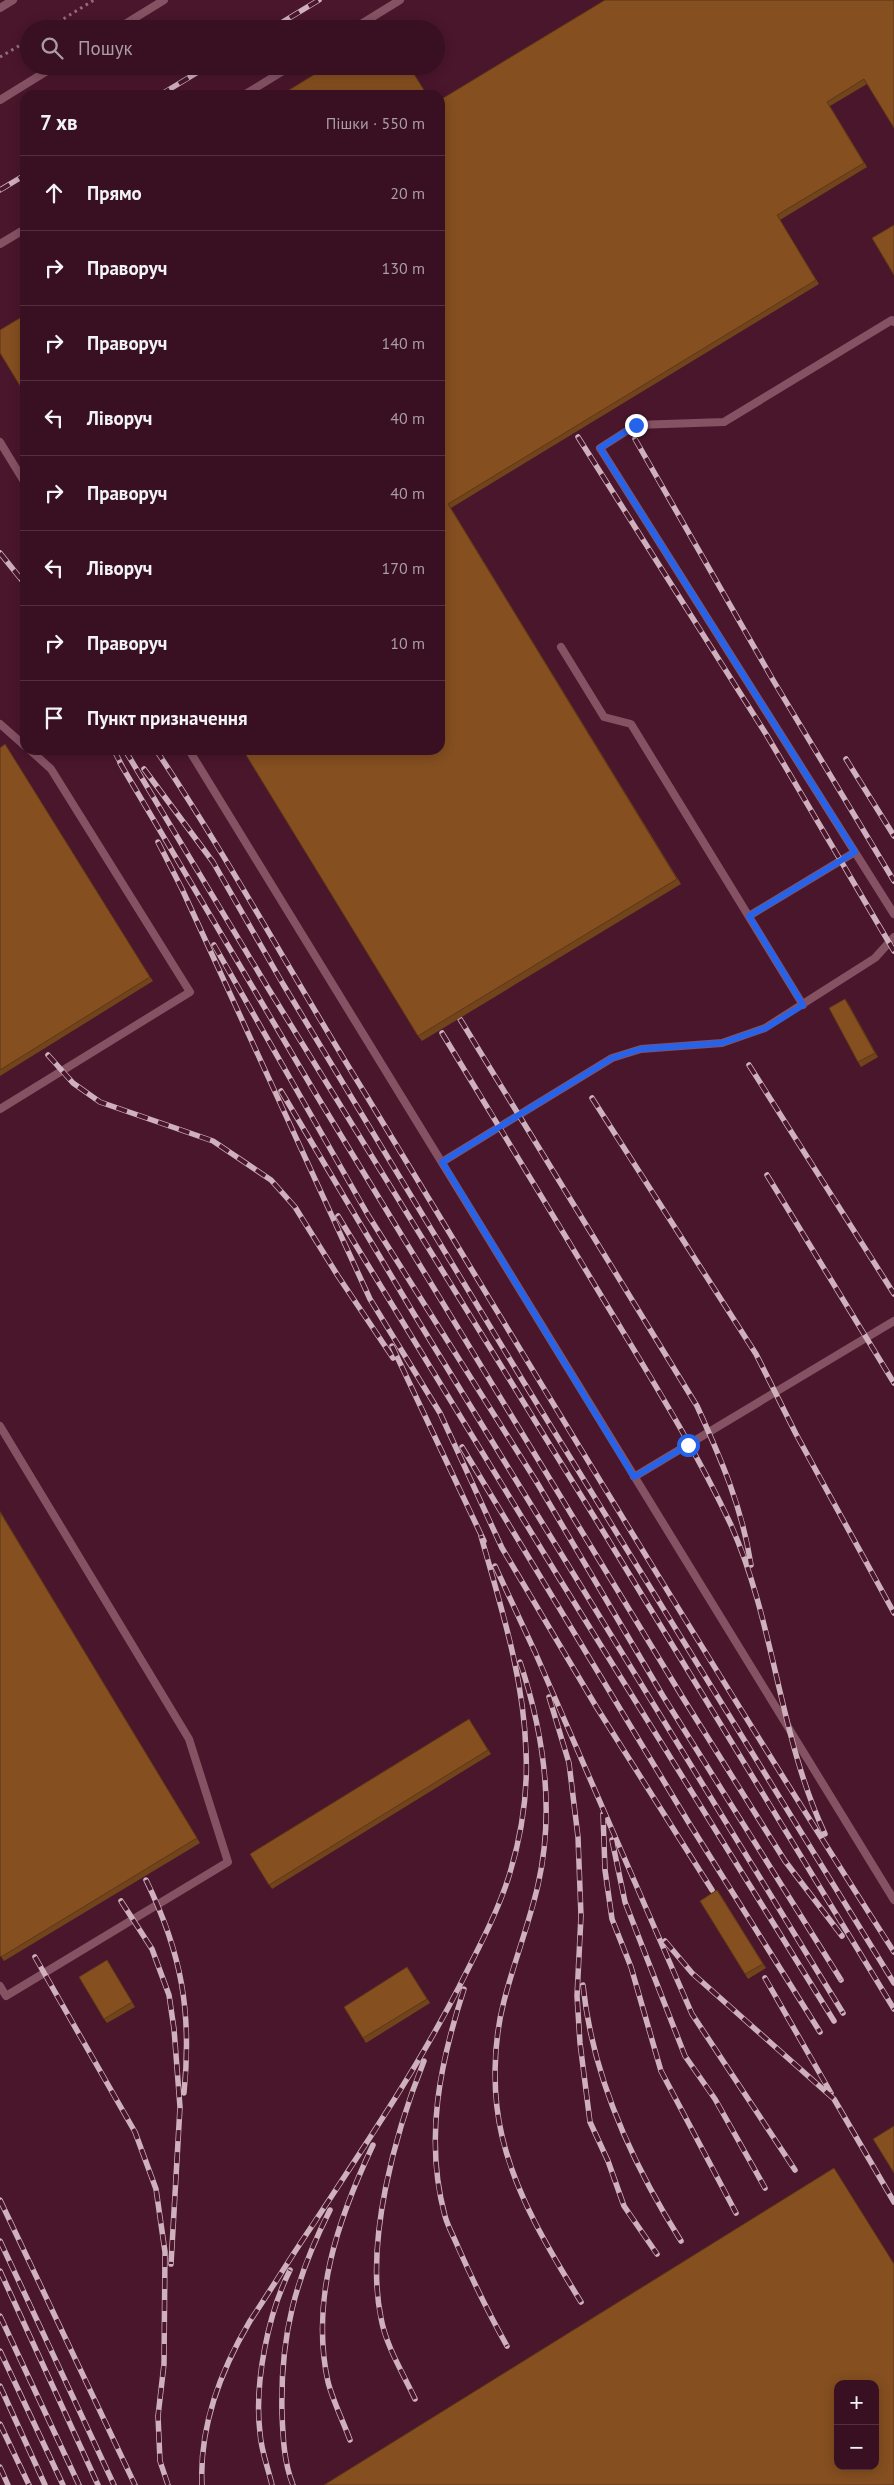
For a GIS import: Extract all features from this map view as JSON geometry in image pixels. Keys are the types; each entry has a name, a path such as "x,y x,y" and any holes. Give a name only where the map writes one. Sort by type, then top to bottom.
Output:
{"lane":[{"path":"0,8 13,0"},
{"path":"132,20 164,0"},
{"path":"368,20 400,0"},
{"path":"0,100 40,75"},
{"path":"252,90 276,75"},
{"path":"0,244 20,232"},
{"path":"894,322 892,320 724,422 636,425 600,448 894,914"},
{"path":"0,442 20,475"},
{"path":"561,647 604,717 631,724 803,1005"},
{"path":"0,724 20,742"},
{"path":"0,1109 190,992 51,768 36,755"},
{"path":"192,755 894,1900"},
{"path":"749,916 855,852"},
{"path":"442,1162 612,1058 641,1049 722,1043 766,1028 875,958 894,937"},
{"path":"634,1477 894,1321"},
{"path":"0,1426 189,1739 228,1862 6,1996 0,1986"}],"path":[{"path":"62,20 94,0"},
{"path":"0,57 20,45"}],"building":[{"path":"605,0 894,0 894,128 864,79 827,102 864,163 777,215 816,280 448,504 677,879 418,1036 246,755 445,755 445,97"},
{"path":"313,75 415,75 424,90 289,90"},
{"path":"894,225 894,275 872,238"},
{"path":"20,318 20,386 0,353 0,330"},
{"path":"5,744 150,977 0,1070 0,748"},
{"path":"845,999 875,1053 858,1062 829,1008"},
{"path":"0,1512 197,1838 1,1957 0,1955"},
{"path":"469,1719 488,1750 269,1885 250,1854"},
{"path":"717,1890 763,1964 745,1974 700,1901"},
{"path":"107,1960 132,2002 104,2019 79,1977"},
{"path":"407,1967 427,1999 363,2038 344,2007"},
{"path":"894,2126 894,2173 873,2139"},
{"path":"834,2168 894,2264 894,2485 324,2485"}],"railway":[{"path":"286,20 319,0"},
{"path":"168,90 193,75"},
{"path":"0,190 20,178"},
{"path":"578,437 766,734 894,951"},
{"path":"635,439 773,680 894,881"},
{"path":"0,553 20,578"},
{"path":"116,755 123,768"},
{"path":"128,755 268,988 606,1536 894,2009"},
{"path":"159,755 237,878 340,1052 627,1525 894,1952"},
{"path":"846,759 894,836"},
{"path":"120,763 317,1096 683,1698 785,1861 842,1936"},
{"path":"144,769 213,862 283,984 523,1381 894,1983"},
{"path":"158,842 182,889 370,1299 440,1413 502,1548 597,1708 712,1890"},
{"path":"214,945 368,1215 536,1481 663,1696 841,1980"},
{"path":"460,1019 697,1406 722,1464 736,1503 751,1565"},
{"path":"442,1033 671,1412 731,1525 758,1601 797,1758 825,1834"},
{"path":"48,1055 73,1083 100,1102 213,1141 271,1180 295,1207 393,1358"},
{"path":"749,1065 894,1294"},
{"path":"281,1091 414,1314 843,2013"},
{"path":"592,1098 756,1354 796,1434 894,1613"},
{"path":"767,1175 894,1383"},
{"path":"338,1216 559,1578 834,2021"},
{"path":"392,1346 484,1541"},
{"path":"462,1447 689,1823 820,2032"},
{"path":"202,2485 204,2441 208,2420 221,2379 239,2340 426,2048 480,1946 509,1876 517,1846 525,1799 526,1752 524,1724 521,1697 510,1643 481,1536"},
{"path":"495,1566 535,1652 692,2014 795,2170"},
{"path":"520,1662 541,1744 546,1800 546,1829 538,1885 500,2017 496,2051 495,2086 502,2136 516,2180 535,2222 581,2302"},
{"path":"549,1697 569,1763 578,1837 581,1916 577,1996 580,2043 590,2122 608,2161 624,2206 657,2254"},
{"path":"603,1814 605,1870 612,1919 631,1967 661,2071 736,2213"},
{"path":"612,1840 625,1902 685,2056 715,2099 765,2188"},
{"path":"146,1880 168,1933 182,1984 186,2036 184,2093"},
{"path":"121,1901 152,1949 169,1995 174,2029 180,2107 171,2264"},
{"path":"665,1941 692,1973 834,2099 894,2202"},
{"path":"35,1957 135,2132 156,2189 165,2252 164,2364 158,2416 160,2461 168,2485"},
{"path":"765,1978 831,2093"},
{"path":"583,1985 595,2052 617,2118 647,2182 681,2241"},
{"path":"464,1989 448,2045 438,2101 435,2130 439,2187 449,2228 481,2297 507,2346"},
{"path":"415,2399 383,2328 377,2288 377,2255 380,2222 393,2154 424,2061"},
{"path":"350,2440 328,2382 323,2351 325,2290 339,2231 360,2173 373,2145"},
{"path":"0,2200 135,2485"},
{"path":"293,2485 286,2459 282,2414 282,2386 287,2333 292,2309 307,2260 330,2210"},
{"path":"0,2241 114,2485"},
{"path":"272,2485 261,2439 259,2393 264,2349 269,2328 275,2307 290,2270"},
{"path":"0,2271 98,2485"},
{"path":"0,2316 79,2485"},
{"path":"0,2351 63,2485"},
{"path":"0,2386 45,2485"},
{"path":"0,2424 29,2485"},
{"path":"0,2467 8,2485"}],"route":[{"path":"636,425 600,448 855,852 749,916 803,1005 766,1028 722,1043 641,1049 612,1058 442,1162 634,1477 688,1445"}]}
